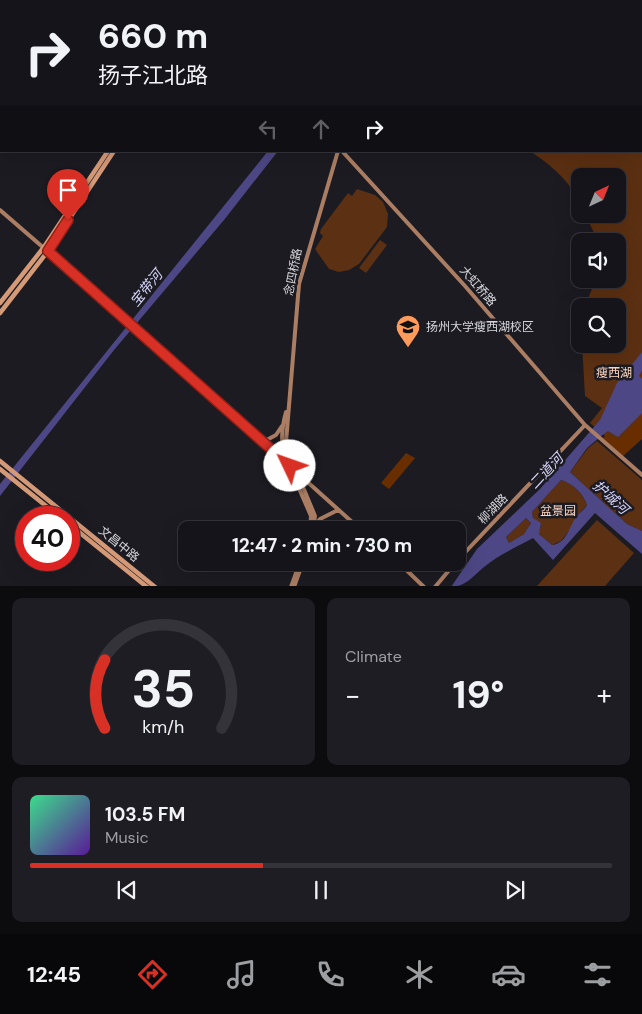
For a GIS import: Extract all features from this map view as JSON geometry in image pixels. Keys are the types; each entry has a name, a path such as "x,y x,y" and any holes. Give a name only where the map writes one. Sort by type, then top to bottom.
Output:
{"main road":[{"path":"0,303 46,249 107,152"},
{"path":"0,313 113,152"},
{"name":"文昌中路","path":"0,461 48,506"},
{"name":"文昌中路","path":"0,469 16,478 155,586"},
{"name":"文昌中路","path":"80,533 147,586"}],"street":[{"name":"念四桥路","path":"314,521 315,516 288,456 286,442 299,284 338,152"},
{"name":"大虹桥路","path":"343,152 452,272 587,427 642,475"},
{"path":"0,210 136,328 351,521"},
{"name":"念四桥路","path":"289,400 282,426 282,443 312,521"},
{"path":"263,442 276,435 282,426"},
{"name":"柳湖路","path":"466,552 587,427"},
{"path":"318,521 338,510"},
{"path":"292,586 298,571"},
{"path":"408,571 424,586"},
{"name":"柳湖路","path":"435,586 448,571"}],"green space":[{"name":"瘦西湖","path":"531,152 642,152 642,418 618,447 590,423 602,408 585,396 583,353 626,353 626,298 588,298 592,288 626,288 626,233 594,233 589,223 626,223 626,168 571,168 571,189 559,174"},
{"path":"357,189 375,195 383,202 388,214 387,227 359,264 349,270 339,272 329,269 315,249 323,236 320,233 321,229 348,193 352,196"},
{"path":"380,240 387,245 366,273 359,268"},
{"name":"盆景园","path":"597,441 642,480 642,531 627,524 570,472 588,448"},
{"name":"盆景园","path":"561,480 577,489 587,505 576,517 573,526 561,541 552,545 538,533 541,526 533,518 532,512"},
{"path":"526,518 531,523 524,534 509,543 506,537"},
{"path":"597,520 634,553 605,586 537,586"}],"shaded area":[{"path":"267,152 277,152 224,220 114,350 0,496 0,484"},
{"path":"642,352 642,370 639,376 642,379 642,413 618,437 608,431 605,433 587,448 570,472 627,524 642,531 642,554 595,513 553,560 533,538 495,559 466,583 452,586 462,571 466,571 466,565 477,549 540,489 600,420 617,383","holes":["561,480 577,489 587,505 576,517 564,538 557,544 552,545 539,534 541,523 533,518 532,512","526,518 531,523 524,534 509,543 506,537"]},
{"path":"642,415 642,439 623,456 603,438 607,434 619,439"},
{"path":"406,453 415,458 389,489 381,483"}],"place":[{"name":"扬州大学瘦西湖校区","path":"408,348"}],"route":[{"path":"68,220 48,251 290,466"}],"water label":[{"name":"宝带河","path":"146,288"},
{"name":"二道河","path":"546,471"},
{"name":"护城河","path":"611,497"}]}
